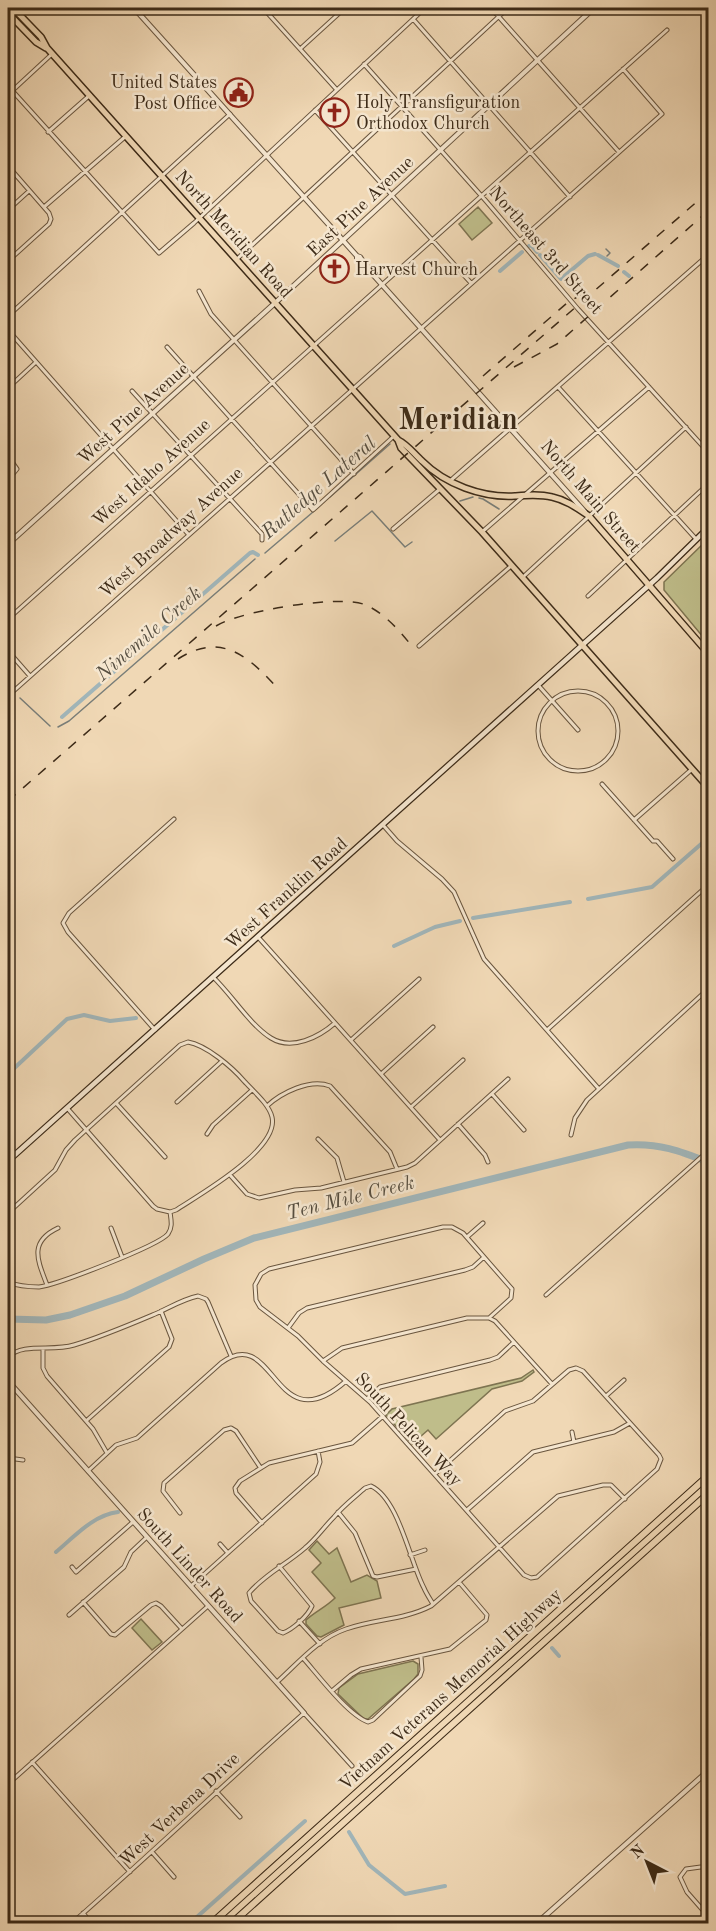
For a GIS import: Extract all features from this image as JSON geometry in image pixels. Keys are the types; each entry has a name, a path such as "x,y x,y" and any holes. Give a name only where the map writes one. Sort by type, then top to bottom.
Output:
{"highway":[{"name":"Vietnam Veterans Memorial Highway","path":"211,1923 708,1476"},
{"name":"Vietnam Veterans Memorial Highway","path":"231,1923 708,1494"}],"main road":[{"name":"North Meridian Road","path":"13,8 352,388 396,438 408,456 441,488 523,577 708,787"},
{"name":"North Meridian Road","path":"8,13 36,42 47,48"},
{"name":"North Meridian Road","path":"396,438 406,444 428,467 450,481 482,493 503,496 554,497 572,504 589,516"},
{"name":"North Main Street","path":"589,516 708,653"},
{"name":"West Franklin Road","path":"8,1161 649,584 708,528"}],"street":[{"name":"North Main Street","path":"134,8 357,256 357,260 367,267 589,516"},
{"path":"263,8 337,90"},
{"path":"300,49 345,8"},
{"path":"8,86 159,253 425,8"},
{"path":"491,8 619,153"},
{"path":"237,259 508,8"},
{"name":"East Pine Avenue","path":"275,303 594,8"},
{"path":"413,19 570,197"},
{"name":"West Idaho Avenue","path":"8,619 667,30"},
{"path":"12,91 52,54"},
{"name":"Northeast 3rd Street","path":"364,64 708,452"},
{"name":"West Broadway Avenue","path":"8,696 662,114 623,69"},
{"path":"48,132 90,95"},
{"path":"315,110 471,283"},
{"path":"8,316 230,114"},
{"path":"44,207 126,136"},
{"path":"8,166 44,207 51,219 49,224 8,261"},
{"path":"8,210 29,190"},
{"path":"450,481 708,255"},
{"path":"704,258 708,263"},
{"path":"198,291 211,314 354,474"},
{"name":"West Pine Avenue","path":"8,544 275,303"},
{"path":"8,330 189,535"},
{"path":"167,347 313,510 396,438"},
{"path":"8,388 36,363"},
{"path":"558,387 696,540"},
{"path":"482,532 650,387"},
{"path":"132,391 262,534 262,540"},
{"path":"523,577 686,427"},
{"path":"8,456 17,469 8,480"},
{"path":"588,597 708,484"},
{"path":"393,529 441,488"},
{"path":"419,646 512,565"},
{"path":"8,651 30,676"},
{"path":"537,684 578,730"},
{"path":"581,690 598,695 611,707 618,723 617,741 609,757 594,768 576,771 559,766 545,754 538,728 543,711 552,700 563,693 581,690"},
{"path":"634,820 693,769"},
{"path":"602,784 673,859"},
{"path":"155,1030 68,932 63,922 69,913 174,819"},
{"path":"382,824 397,841 451,887 460,902 478,951 599,1089"},
{"path":"547,1030 708,885"},
{"path":"258,937 441,1140"},
{"path":"213,977 251,1020 271,1038 293,1043 325,1032 335,1023"},
{"path":"351,1040 419,980"},
{"path":"571,1135 579,1111 599,1089 708,989"},
{"path":"381,1074 433,1027"},
{"path":"8,1213 55,1170 66,1150 86,1130 180,1045 192,1042 235,1071 267,1106 273,1118 273,1127 270,1135 230,1175 170,1212 153,1206 86,1130 67,1108"},
{"path":"411,1107 463,1060"},
{"path":"177,1102 222,1061"},
{"path":"230,1175 247,1194 260,1198 291,1190 321,1188 415,1163 508,1079"},
{"path":"267,1106 281,1095 312,1084 321,1083 330,1086 390,1152 397,1169"},
{"path":"207,1134 213,1125 252,1090"},
{"path":"492,1094 524,1130"},
{"path":"116,1103 165,1157"},
{"path":"458,1124 485,1155 488,1162"},
{"path":"318,1139 338,1158 344,1182"},
{"path":"546,1294 708,1151"},
{"path":"8,1282 16,1285 47,1285 160,1241 167,1236 171,1227 170,1212"},
{"path":"483,1223 467,1237 510,1285 513,1293 511,1298 489,1318"},
{"name":"South Pelican Way","path":"467,1237 456,1228 443,1227 269,1269 261,1274 255,1285 257,1304 263,1311 288,1328 367,1399 524,1575 531,1578 537,1577 625,1499"},
{"path":"47,1285 37,1258 37,1249 40,1241 58,1228"},
{"path":"111,1228 122,1257"},
{"path":"288,1328 299,1313 307,1308 465,1270 484,1256"},
{"path":"8,1357 23,1349 74,1345 193,1297 202,1296 208,1302 231,1357"},
{"path":"86,1421 169,1347 171,1335 161,1311"},
{"path":"323,1361 342,1348 466,1318 489,1318 495,1321 552,1384"},
{"path":"367,1399 380,1387 494,1359 514,1342"},
{"path":"43,1349 43,1368 47,1376 86,1421 108,1453"},
{"path":"87,1470 116,1445 136,1438 221,1363 231,1357 246,1356 259,1360 290,1394 301,1400 310,1401 329,1395 346,1381"},
{"path":"277,1682 320,1644 345,1629 412,1614 434,1604 558,1496 611,1485 625,1499 657,1470 660,1464 659,1455 583,1371 576,1368 569,1370 533,1401 505,1411 435,1474"},
{"path":"606,1396 624,1380"},
{"name":"South Linder Road","path":"8,1381 352,1766"},
{"path":"262,1523 238,1497 235,1488 240,1481 269,1463 352,1443 383,1416"},
{"path":"467,1510 533,1452 614,1432 630,1423"},
{"path":"180,1513 162,1488 167,1479 224,1430 231,1428 236,1431 260,1467"},
{"path":"572,1432 574,1442"},
{"path":"191,1586 316,1474 319,1466 318,1451"},
{"path":"8,1458 23,1460"},
{"path":"279,1566 312,1606 309,1612 283,1633 278,1631 249,1596 251,1591 279,1566 306,1547 338,1512 365,1488 371,1486 391,1507 423,1587 434,1604"},
{"path":"338,1512 355,1533 373,1576 416,1569"},
{"path":"72,1567 76,1572 133,1522"},
{"path":"69,1615 124,1567 131,1552 147,1537"},
{"path":"220,1544 228,1553"},
{"path":"410,1555 425,1550"},
{"path":"332,1691 351,1675 361,1670 450,1649 486,1620 487,1615 459,1582"},
{"path":"84,1602 111,1634 120,1633 151,1605 156,1604 161,1606 182,1629"},
{"path":"8,1784 208,1606"},
{"path":"299,1621 320,1644"},
{"path":"708,1625 702,1631 703,1635 708,1638"},
{"path":"303,1658 332,1691 362,1720 368,1722 417,1681 422,1670 421,1657"},
{"name":"West Verbena Drive","path":"70,1923 130,1872 304,1713"},
{"path":"32,1762 130,1872"},
{"path":"536,1923 708,1771"},
{"path":"216,1791 240,1817"},
{"path":"152,1852 174,1877"},
{"path":"708,1866 686,1869 680,1877 687,1892 708,1916"},
{"path":"83,1913 92,1923"}],"shaded area":[{"path":"478,207 492,223 472,240 459,224"},
{"path":"708,539 708,643 664,590 664,582"},
{"path":"533,1370 534,1372 522,1381 492,1389 436,1439 428,1430 412,1444 386,1415 392,1409 521,1378"},
{"path":"317,1541 329,1554 337,1548 351,1582 367,1575 377,1581 381,1598 339,1608 344,1625 321,1637 317,1636 306,1624 306,1620 335,1598 312,1572 321,1563 309,1550"},
{"path":"141,1619 162,1642 152,1650 132,1628"},
{"path":"413,1661 418,1664 418,1674 368,1719 364,1719 338,1694 339,1688 358,1674"}],"waterway":[{"path":"529,246 531,245 537,252"},
{"path":"606,249 610,253 607,256"},
{"path":"500,271 522,252"},
{"path":"540,255 561,279 588,256 595,254"},
{"path":"598,255 618,266"},
{"path":"624,272 629,276"},
{"name":"Rutledge Lateral","path":"330,497 390,444"},
{"name":"Ninemile Creek","path":"460,501 473,497"},
{"name":"Ninemile Creek","path":"479,498 499,509"},
{"name":"Ninemile Creek","path":"335,541 372,511 405,547 412,542"},
{"name":"Rutledge Lateral","path":"265,553 313,512"},
{"name":"Rutledge Lateral","path":"62,717 250,553 258,555"},
{"name":"Ninemile Creek","path":"58,727 69,721 255,559"},
{"name":"Ninemile Creek","path":"20,698 50,726"},
{"path":"588,899 652,887 708,838"},
{"path":"473,918 570,902"},
{"path":"394,946 435,927 460,921"},
{"path":"8,1074 67,1019 84,1015 110,1021 136,1018"},
{"name":"Ten Mile Creek","path":"8,1319 46,1320 70,1315 125,1296 254,1238 628,1145 650,1145 669,1149 708,1162"},
{"path":"56,1552 92,1522 118,1512"},
{"path":"552,1648 559,1656"},
{"path":"189,1924 305,1821"},
{"path":"349,1832 369,1865 405,1894 445,1886"}],"railway":[{"path":"8,801 708,192"},
{"path":"514,367 557,344 708,211"},
{"path":"483,376 567,303 584,293"},
{"path":"216,626 228,620 267,610 313,603 353,602 366,605 385,617 411,645"},
{"path":"178,659 209,647 235,652 258,668 280,691"}],"place":[{"name":"United States Post Office","path":"238,92"},
{"name":"Holy Transfiguration Orthodox Church","path":"335,112"},
{"name":"Harvest Church","path":"334,269"}],"district":[{"name":"Meridian","path":"458,419"}]}
